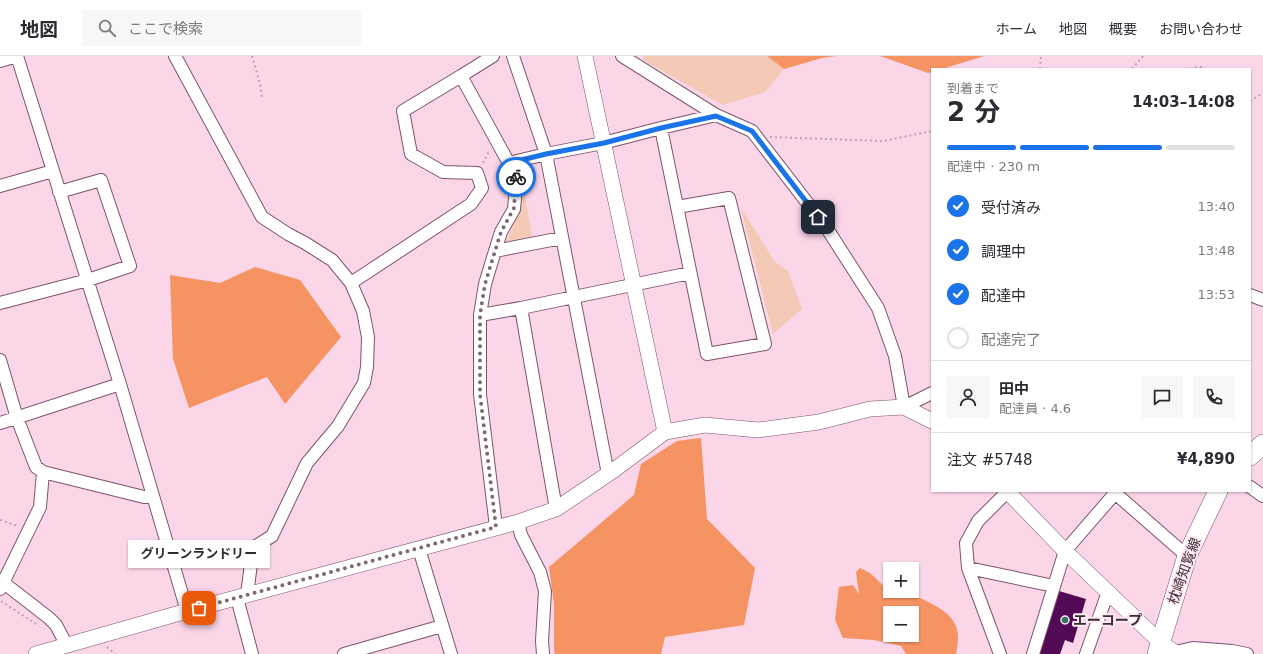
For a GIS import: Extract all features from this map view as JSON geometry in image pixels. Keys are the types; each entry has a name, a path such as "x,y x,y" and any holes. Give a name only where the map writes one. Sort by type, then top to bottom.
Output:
{"main road":[{"path":"1251,455 1263,444"},
{"name":"枕崎知覧線","path":"1167,651 1187,556 1214,492"}],"street":[{"path":"0,61 17,56 120,384 186,611"},
{"path":"175,56 262,217 332,260 351,283 363,311 368,337 368,367 364,383 338,426 306,462 272,536 253,548 242,596 252,654"},
{"path":"351,283 471,204 482,188 477,174 443,172 411,154 403,111 493,56"},
{"path":"513,56 546,154 608,474"},
{"path":"585,56 665,432"},
{"path":"622,56 716,116 752,131 826,227 878,308 895,356 904,407"},
{"path":"461,76 517,178 514,208 501,232 485,284 480,315 480,394 496,527"},
{"path":"509,163 604,143 661,128 716,116"},
{"path":"661,128 690,273 707,354 765,344 729,198 677,207"},
{"path":"0,186 53,171"},
{"path":"0,303 88,280 130,266 101,180 60,192"},
{"path":"495,251 562,238"},
{"path":"480,315 574,298 690,273"},
{"path":"1251,295 1263,300"},
{"path":"521,308 556,509"},
{"path":"0,360 17,418 36,468 43,472 144,497 153,497"},
{"path":"0,423 120,384"},
{"path":"36,654 69,650 186,611 518,522 556,509 608,474 665,432 705,425 758,430 819,422 870,409 904,407 931,394"},
{"path":"904,407 931,420"},
{"path":"43,472 40,507 1,584 49,618 56,626 69,650"},
{"path":"1251,488 1263,496"},
{"path":"1000,654 968,568 966,543 978,521 1007,492"},
{"path":"1009,492 1065,551 1167,651 1193,648 1232,651 1247,654"},
{"path":"1033,654 1065,551 1116,492 1187,556"},
{"path":"518,522 521,535 540,572 545,591 542,641 543,654"},
{"path":"419,549 451,654"},
{"path":"968,568 1054,586"},
{"path":"1086,654 1108,592"},
{"path":"344,654 442,626"}],"path":[{"path":"252,56 260,84 262,98"},
{"path":"1040,68 1041,56"},
{"path":"1133,68 1143,56"},
{"path":"1194,68 1205,67"},
{"path":"1251,100 1263,93"},
{"path":"756,137 883,141 931,130"},
{"path":"477,174 496,140"},
{"path":"0,520 28,530"},
{"path":"0,600 44,629"}],"shaded area":[{"path":"644,56 767,56 784,69 765,92 723,105 643,60"},
{"path":"767,56 836,56 822,58 784,69"},
{"path":"880,56 984,56 945,68 931,68 931,72 928,73"},
{"path":"524,190 532,237 507,241 518,214"},
{"path":"741,208 775,262 788,271 802,309 773,334"},
{"path":"255,267 300,280 341,337 285,404 267,377 189,408 173,359 170,275 220,283"},
{"path":"701,438 707,519 755,568 744,625 665,637 661,654 555,654 554,604 549,567 634,495 641,464 677,441"},
{"path":"860,568 870,573 883,585 883,598 919,598 938,607 955,623 958,638 956,654 906,654 901,646 883,642 874,640 843,638 835,620 839,587 853,585 859,594 856,572"}],"building":[{"name":"エーコープ","path":"1059,591 1086,599 1073,643 1065,640 1060,654 1039,654"}],"way so far":[{"path":"199,608 496,527 480,394 480,315 485,284 501,232 514,208 516,177"}],"place":[{"name":"グリーンランドリー","path":"199,608"},
{"name":"エーコープ","path":"1065,620"}],"route":[{"path":"516,177 509,163 604,143 661,128 716,116 752,131 818,217"}]}
